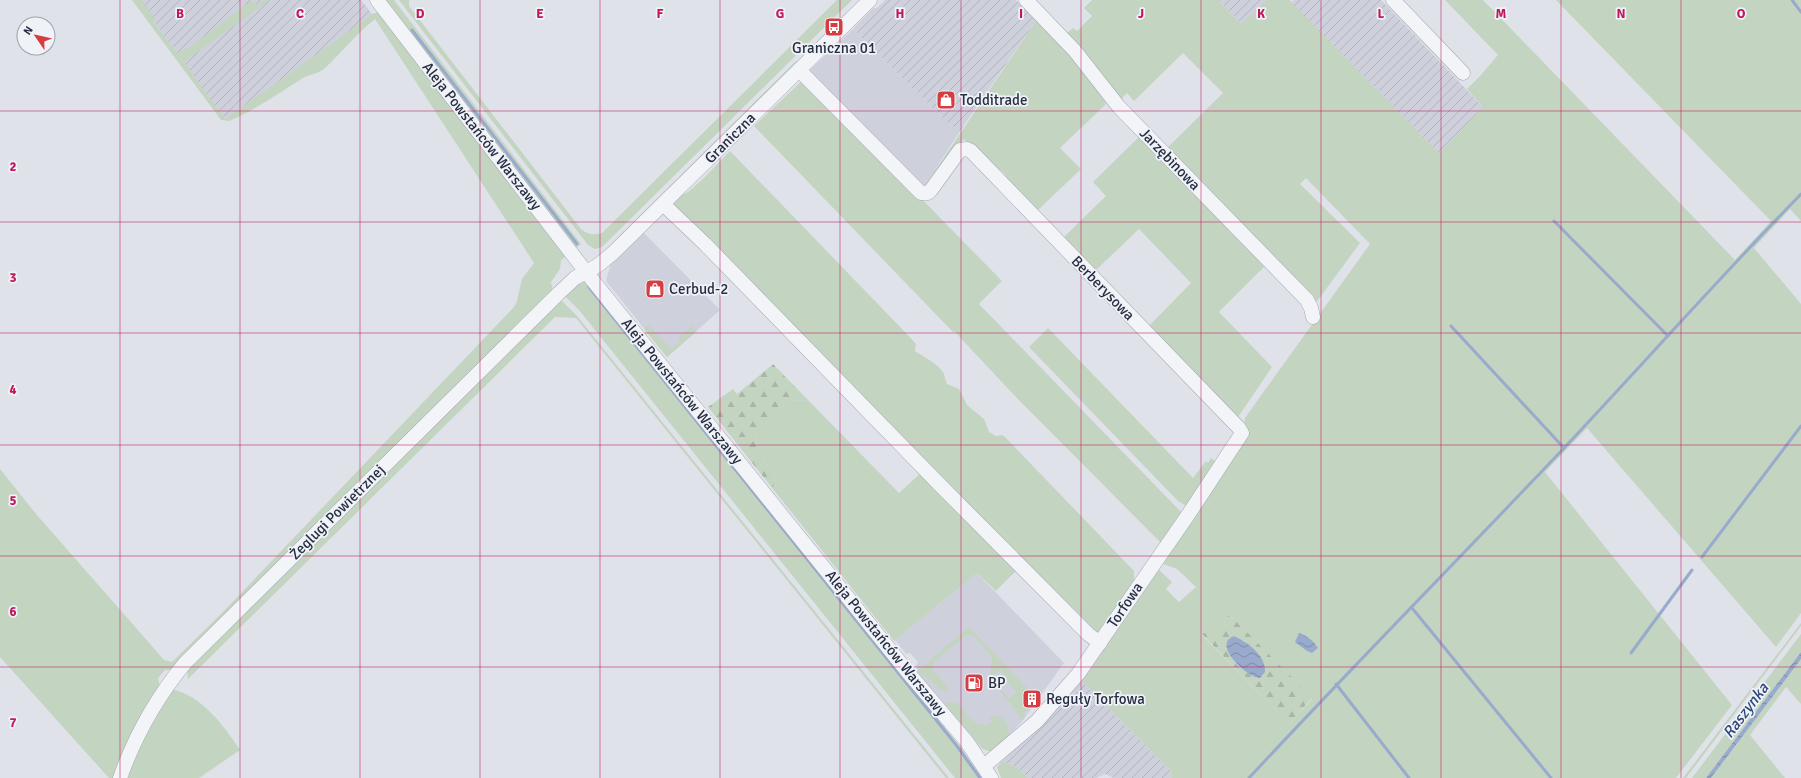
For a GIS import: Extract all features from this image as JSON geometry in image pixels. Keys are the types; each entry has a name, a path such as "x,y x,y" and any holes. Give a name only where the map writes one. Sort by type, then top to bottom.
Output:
{"street":[{"name":"Aleja Powstańców Warszawy","path":"377,0 586,272 911,676 967,742 992,778"},
{"name":"Graniczna","path":"586,272 597,266 613,253 870,0"},
{"name":"Jarzębinowa","path":"1026,0 1082,59 1120,107 1307,300 1311,308 1313,318"},
{"path":"1393,0 1462,73"},
{"name":"Berberysowa","path":"799,70 920,192 924,194 928,193 960,150 967,149 1239,428"},
{"path":"663,204 705,244 1025,572 1088,634 1100,643"},
{"name":"Żeglugi Powietrznej","path":"120,778 148,716 172,678 559,293 575,278 586,272"},
{"name":"Torfowa","path":"984,766 1037,721 1078,674 1242,435 1239,428"}],"shaded area":[{"path":"138,0 361,0 372,14 334,43 225,119"},
{"path":"885,0 1016,0 1036,21 960,131 949,124 853,29 873,8 877,8"},
{"path":"1218,0 1289,0 1291,2 1294,0 1381,0 1483,107 1439,153 1298,10 1262,46"},
{"path":"853,29 949,124 960,131 924,187 809,71"},
{"name":"Cerbud-2","path":"644,233 720,310 667,357 606,281 611,262"},
{"path":"977,573 1064,663 1023,720 993,752 982,749 915,672 918,669 916,666 918,662 910,653 906,654 895,640"},
{"path":"1079,678 1171,771 1172,778 1114,778 1105,774 1096,778 1028,778 1019,769 1002,761"}],"green space":[{"path":"132,0 142,0 155,19 153,21 177,53 191,46 249,2 252,1 257,5 264,0 270,0 184,62 225,119 372,14 379,12 567,256 561,260 560,269 551,282 553,290 171,670 165,670 158,678 160,687 116,778 109,778 0,657 0,469 36,514 164,660 172,662 223,612 514,307 517,301 522,279 534,263 375,19 323,70 303,78 258,107 229,121 221,120"},
{"path":"384,0 394,0 581,244 576,248"},
{"path":"399,0 409,0 409,6 581,229 594,234 602,233 837,0 852,0 602,247 595,249 588,245"},
{"path":"1092,0 1218,0 1241,24 1267,0 1289,0 1439,153 1483,107 1467,89 1498,55 1445,0 1483,0 1735,260 1771,221 1556,0 1801,0 1801,221 1790,209 1754,248 1801,304 1801,613 1776,647 1587,428 1545,472 1732,705 1676,778 1172,778 1171,771 1079,678 1154,570 1159,570 1172,582 1166,589 1179,602 1196,587 1177,569 1163,564 1161,560 1249,433 1244,427 1245,418 1370,244 1306,178 1300,184 1360,243 1315,304 1167,148 1223,93 1183,53 1134,101 1127,93 1120,100 1091,60 1066,34 1073,28 1077,31 1092,16 1084,8","holes":["1229,614 1312,699 1289,724 1201,634 1215,631 1224,622"]},
{"path":"1036,21 1044,30 1053,34 1092,79 1106,104 1060,148 1081,169 1038,210 1015,187 1003,172 988,163 964,139 926,188 924,187"},
{"path":"797,60 792,71 609,250 606,249"},
{"path":"804,79 1002,281 979,304 1184,515 1161,543 1014,395 954,331 953,332 754,126"},
{"path":"1139,137 1234,232 1264,267 1219,312 1272,367 1236,420 1148,327 1191,283 1139,229 1096,270 1064,237 1106,196 1093,182"},
{"path":"730,151 916,344 915,351 934,363 944,373 947,384 959,389 967,405 984,419 989,432 996,436 1002,435 1005,437 1134,571 1134,584 1102,632 1095,634 670,208 678,197 688,192 703,179"},
{"path":"584,280 961,748 982,778 955,778 579,310 564,295"},
{"path":"560,299 577,316 949,778 946,778 576,318 555,317 188,679 187,668"},
{"path":"649,325 671,349 681,341 678,338 692,326 697,331 667,357 644,329"},
{"path":"1048,328 1193,478 1206,461 1208,463 1211,458 1217,463 1188,507 1178,501 1029,347"},
{"path":"773,364 809,401 792,400 775,413 756,435 757,451 775,477 773,489 708,407 733,389 737,394"},
{"path":"792,400 809,401 899,493 922,472 1019,568 996,591 977,573 894,641 773,489 775,477 757,451 756,435 775,413"},
{"path":"1229,614 1312,698 1289,724 1201,633 1215,631","holes":["1234,636 1244,641 1264,663 1251,675 1237,665 1229,654"]},
{"path":"1801,623 1801,626 1686,778 1683,778"},
{"path":"969,627 1033,694 1029,700 1032,702 1036,697 1038,699 1034,705 1031,704 1023,714 1025,716 1023,720 993,682 994,681 1009,699 1016,693 1000,670 990,678 992,657 973,635 966,635 932,665 933,669 950,691 941,690 917,671"},
{"path":"1801,634 1801,652 1706,778 1692,778"},
{"path":"1801,659 1801,704 1786,687 1750,735 1785,778 1711,778"},
{"path":"170,689 192,697 202,704 219,721 240,750 199,778 124,778 137,748"},
{"path":"947,702 957,703 967,713 965,715 967,718 969,717 977,724 983,723 985,727 992,722 989,718 998,716 1002,718 1007,724 1009,738 993,751 988,751 982,747 946,705"},
{"path":"1002,761 1019,769 1028,778 1001,778 997,767"}],"water":[{"path":"1299,633 1310,639 1318,648 1312,653 1295,642"},
{"path":"1234,636 1250,646 1259,655 1265,672 1260,678 1254,677 1247,673 1229,653 1227,646 1228,640"},
{"path":"1801,652 1801,659 1711,778 1706,778"}],"waterway":[{"path":"1792,0 1801,12"},
{"path":"412,30 577,244"},
{"path":"1249,778 1564,448 1801,194"},
{"path":"1554,221 1668,336"},
{"path":"589,287 957,746 980,778"},
{"path":"1451,326 1564,448"},
{"path":"1702,557 1801,426"},
{"path":"1631,653 1692,570"},
{"path":"1412,608 1551,778"},
{"path":"1336,684 1409,778"}],"place":[{"name":"Graniczna 01","path":"834,27"},
{"name":"Todditrade","path":"946,100"},
{"name":"Cerbud-2","path":"655,289"},
{"name":"BP","path":"974,683"},
{"name":"Reguły Torfowa","path":"1032,699"}],"water label":[{"name":"Raszynka","path":"1745,710"}]}
